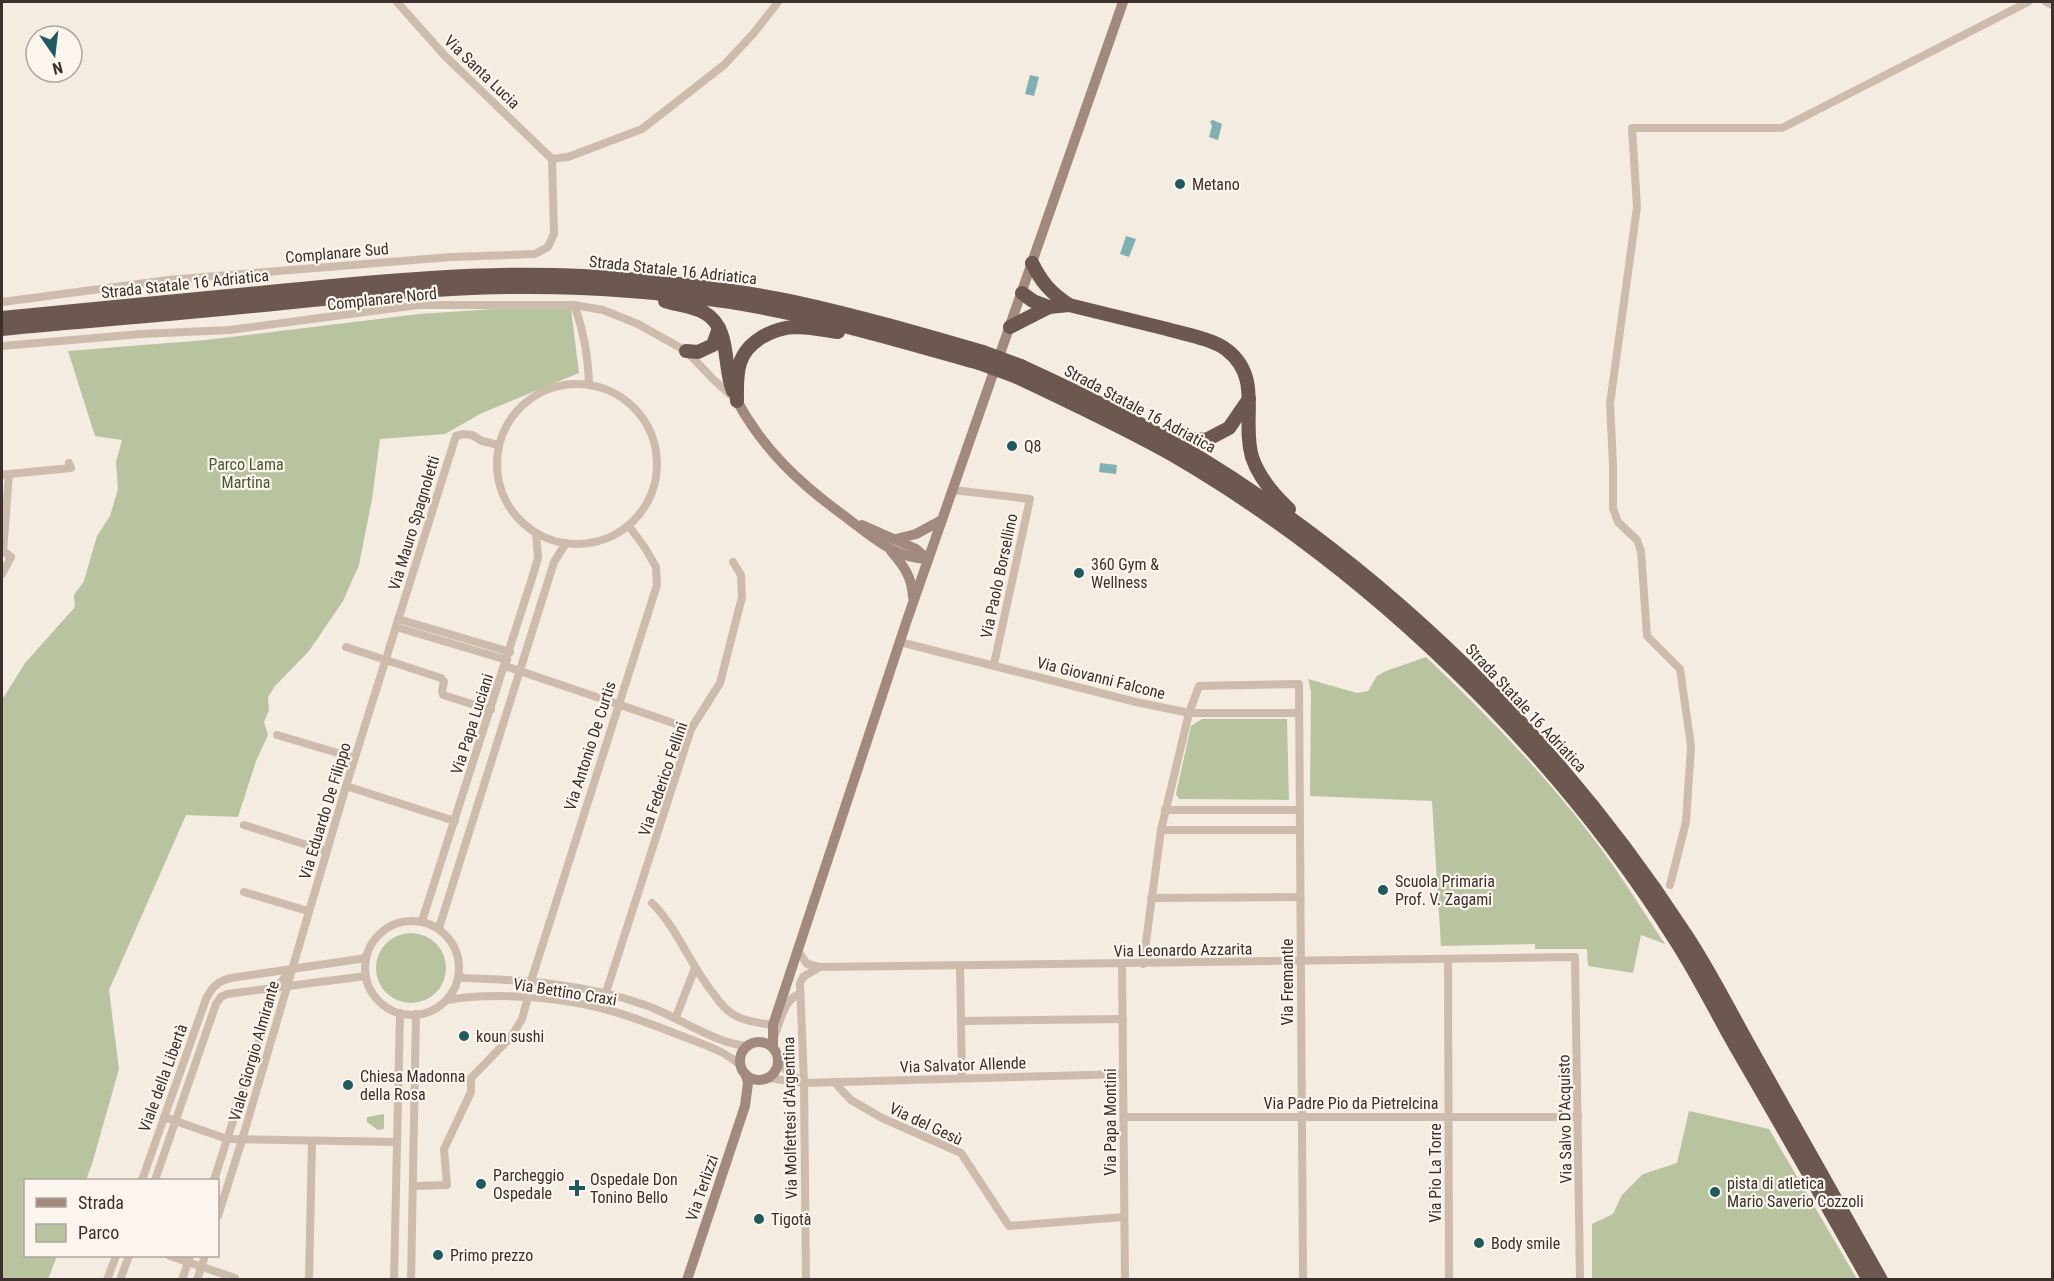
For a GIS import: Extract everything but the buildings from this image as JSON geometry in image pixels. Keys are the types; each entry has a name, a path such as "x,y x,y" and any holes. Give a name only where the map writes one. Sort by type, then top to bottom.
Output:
{"highway":[{"path":"1032,263 1051,301"},
{"name":"Strada Statale 16 Adriatica","path":"2,318 416,278 508,274 648,281 746,293 850,315 981,357 1096,402 1146,427 1201,459 1280,511 1336,553 1435,636 1502,702 1566,773 1612,830 1686,934 1881,1280"},
{"name":"Strada Statale 16 Adriatica","path":"2,329 446,288 509,286 628,291 742,304 981,357"},
{"path":"628,291 704,312 714,319 725,347 729,381 737,401"},
{"path":"1022,293 1035,292 1051,301 1195,336 1225,348 1240,363 1248,380 1248,432 1252,456 1260,476 1273,494 1336,553"},
{"path":"1010,327 1051,301"},
{"path":"737,401 736,380 740,362 753,343 772,331 795,327 890,337"},
{"path":"686,351 698,352 713,345 719,328"},
{"name":"Strada Statale 16 Adriatica","path":"1019,372 1147,441 1274,521 1350,578 1387,610 1449,666 1519,738 1604,838 1676,941 1869,1280"},
{"path":"1096,402 1183,438 1206,440 1229,428 1248,399"}],"main road":[{"path":"772,1025 741,1055 743,1070 756,1080 767,1078 775,1072 779,1061 773,1044 772,1025 913,601 1123,2"},
{"path":"737,401 750,424 790,473 822,501 892,544 916,549 928,559"},
{"path":"892,544 942,520"},
{"path":"892,544 907,570 912,585 913,601"},
{"path":"752,1044 763,1042 773,1044"},
{"name":"Via Terlizzi","path":"687,1280 745,1106 748,1083 743,1070"},
{"name":"Via Terlizzi","path":"745,1106 767,1078"}],"street":[{"name":"Via Santa Lucia","path":"397,2 445,56 552,159"},
{"path":"552,159 568,157 642,129 724,65 753,34 778,2"},
{"path":"1670,885 1686,822 1691,746 1680,669 1647,636 1641,551 1637,540 1618,522 1613,508 1610,404 1637,207 1632,128 1782,128 2028,2"},
{"path":"2046,2 2052,4"},
{"name":"Complanare Sud","path":"2,302 168,280 451,257 535,254 548,247 554,234 552,159"},
{"path":"574,304 582,325 588,360 589,384"},
{"name":"Complanare Nord","path":"2,346 141,334 229,330 418,305 574,304 603,310 638,324 686,351 714,381 737,401"},
{"path":"589,384 605,388 621,396 645,419 657,450 656,483 645,506 629,526 615,535 583,544 550,540 536,533 514,513 503,495 497,474 499,445 511,419 531,398 545,390 559,386 589,384"},
{"name":"Via Mauro Spagnoletti","path":"385,660 456,436 472,435 482,441 499,445"},
{"path":"2,574 11,557 2,550 5,474 71,468 69,463"},
{"name":"Via Paolo Borsellino","path":"953,490 1030,499 994,664"},
{"name":"Via Antonio De Curtis","path":"531,981 657,585 656,567 629,526"},
{"name":"Via Papa Luciani","path":"422,921 510,652 538,558 536,533"},
{"name":"Via Papa Luciani","path":"439,928 554,562 566,543"},
{"name":"Via Federico Fellini","path":"601,1008 691,729 720,683 742,597 741,575 733,562"},
{"path":"397,623 510,652"},
{"path":"397,623 506,663 520,671 691,729"},
{"name":"Via Giovanni Falcone","path":"900,642 994,664 1136,702 1189,713 1299,713"},
{"path":"346,647 441,678 444,682 443,695 491,710"},
{"name":"Via Eduardo De Filippo","path":"291,970 385,660"},
{"name":"Via Fremantle","path":"1189,713 1199,686 1299,684 1303,1280"},
{"path":"1143,964 1161,830 1189,713"},
{"path":"277,735 355,758"},
{"path":"346,786 455,821"},
{"path":"462,800 477,806"},
{"path":"1165,810 1299,810"},
{"path":"244,825 326,851"},
{"path":"1161,830 1300,830"},
{"path":"244,892 308,911"},
{"path":"1151,898 1300,897"},
{"path":"652,903 673,929 695,968 725,1008 735,1016 746,1020 772,1025"},
{"path":"422,921 439,928 456,949 459,963 459,976 447,1000 428,1012 416,1014 399,1013 387,1008 377,999 366,976 366,958 371,944 381,932 400,922 422,921"},
{"path":"798,951 807,964 819,967"},
{"name":"Via Leonardo Azzarita","path":"819,967 1575,957"},
{"name":"Via Salvo D'Acquisto","path":"1575,957 1580,1280"},
{"path":"366,958 231,978 213,987 221,997 366,976"},
{"name":"Via Pio La Torre","path":"1448,959 1449,1280"},
{"name":"Via Papa Montini","path":"1122,964 1125,1280"},
{"path":"960,966 962,1078"},
{"path":"773,1044 789,1000 800,994 800,983 803,977 819,967"},
{"path":"676,1017 695,968"},
{"name":"Viale Giorgio Almirante","path":"219,1213 291,970"},
{"name":"Viale Giorgio Almirante","path":"214,1179 276,988 291,970"},
{"name":"Via Bettino Craxi","path":"459,976 531,981 606,993 676,1017 712,1035 739,1045 752,1044"},
{"name":"Viale della Libertà","path":"142,1179 206,999 213,987"},
{"name":"Via Molfettesi d'Argentina","path":"800,994 804,1083 806,1280"},
{"name":"Via Bettino Craxi","path":"447,1000 470,996 528,997 601,1008 708,1046 734,1059 743,1070"},
{"name":"Viale della Libertà","path":"155,1179 216,1004 221,997"},
{"path":"413,1186 447,1185 444,1149 471,1092 471,1078 511,1037 522,1019 528,997"},
{"path":"399,1013 394,1277 411,1277 416,1014"},
{"path":"961,1021 1123,1019"},
{"path":"779,1061 786,1070 804,1083"},
{"name":"Via Salvator Allende","path":"767,1078 804,1083 1123,1074"},
{"name":"Via del Gesù","path":"834,1082 851,1100 882,1118 961,1153 1008,1226 1124,1217"},
{"path":"164,1117 227,1139 396,1142"},
{"name":"Via Padre Pio da Pietrelcina","path":"1124,1117 1578,1117"},
{"path":"309,1280 312,1142"},
{"path":"396,1197 412,1197"},
{"path":"107,1280 116,1257"},
{"path":"120,1280 129,1257"},
{"path":"197,1280 205,1257"},
{"path":"182,1280 189,1258 201,1266 235,1278"}],"green space":[{"name":"Parco Lama Martina","path":"494,309 571,309 579,373 482,413 445,434 380,439 372,499 359,565 343,601 309,651 275,686 268,697 269,710 264,722 268,735 256,761 238,817 186,815 109,990 119,1069 86,1179 24,1179 24,1257 57,1257 48,1279 2,1279 2,700 25,663 75,607 74,595 84,581 97,536 110,516 118,489 116,462 122,440 95,436 68,351 206,340 419,314"},
{"path":"1426,657 1546,780 1604,853 1665,944 1641,935 1633,973 1588,966 1587,949 1535,949 1535,944 1441,946 1432,801 1310,796 1311,691 1308,679 1357,693 1368,691 1377,676"},
{"path":"1202,719 1287,719 1289,800 1179,799 1176,794 1191,726"},
{"path":"411,933 424,936 436,943 443,955 446,968 443,981 436,993 424,1000 411,1003 398,1000 386,993 379,981 376,968 379,955 386,943 398,936"},
{"name":"pista di atletica Mario Saverio Cozzoli","path":"1689,1111 1769,1129 1857,1279 1592,1279 1592,1224 1613,1214 1622,1195 1643,1174 1677,1163"},
{"path":"384,1114 384,1129 378,1130 367,1122 367,1117"}],"water":[{"path":"1030,75 1039,77 1034,96 1025,94"},
{"path":"1210,121 1222,124 1218,140 1209,137 1212,126"},
{"path":"1126,236 1136,239 1129,257 1120,254"},
{"path":"1100,463 1117,465 1116,474 1099,472"}],"place":[{"name":"Metano","path":"1180,184"},
{"name":"Q8","path":"1012,446"},
{"name":"360 Gym & Wellness","path":"1079,573"},
{"name":"Scuola Primaria Prof. V. Zagami","path":"1383,890"},
{"name":"koun sushi","path":"464,1036"},
{"name":"Chiesa Madonna della Rosa","path":"348,1085"},
{"name":"Parcheggio Ospedale","path":"481,1184"},
{"name":"Ospedale Don Tonino Bello","path":"577,1188"},
{"name":"pista di atletica Mario Saverio Cozzoli","path":"1715,1192"},
{"name":"Tigotà","path":"759,1219"},
{"name":"Body smile","path":"1479,1243"},
{"name":"Primo prezzo","path":"438,1255"}]}
